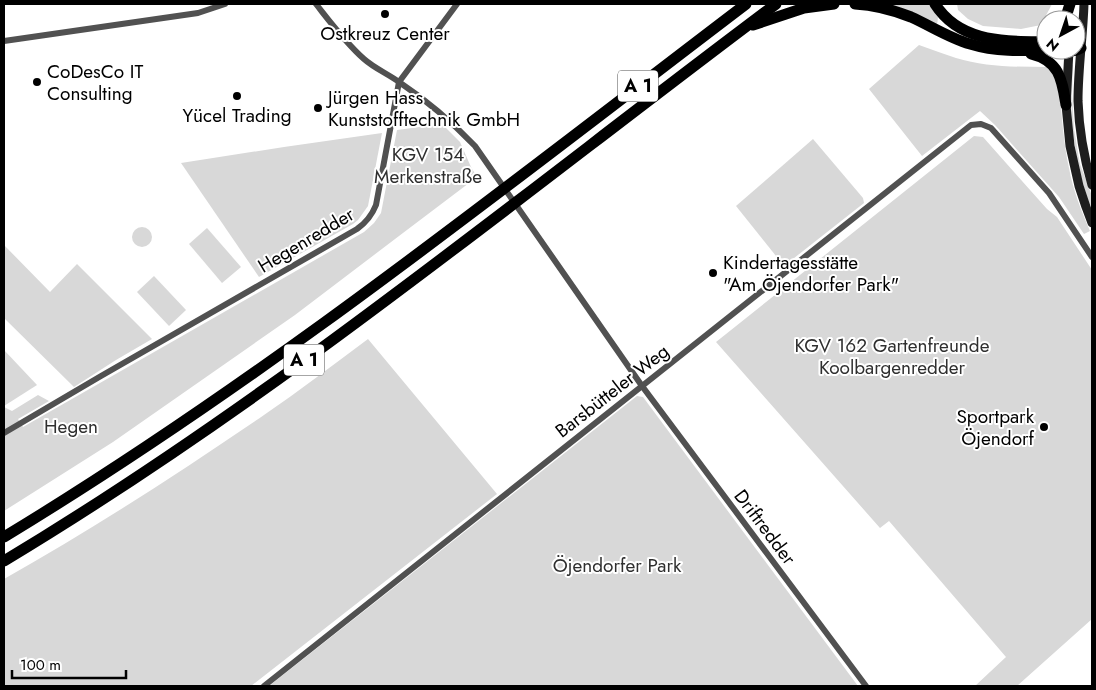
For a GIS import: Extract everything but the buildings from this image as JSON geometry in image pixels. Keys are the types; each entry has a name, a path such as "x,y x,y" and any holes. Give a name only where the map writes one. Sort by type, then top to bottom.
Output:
{"highway":[{"name":"A 1","path":"4,536 140,450 284,352 479,208 746,4"},
{"name":"A 1","path":"4,561 62,526 144,472 271,384 397,292 776,4"},
{"path":"744,28 804,8 834,4"},
{"path":"854,4 897,12 970,44 995,50 1036,51"},
{"path":"935,4 952,23 972,34 999,40 1036,40"},
{"path":"1022,52 1042,57 1050,62 1062,81 1066,105"}],"main road":[{"path":"1072,60 1066,105 1070,146 1075,169 1092,223"},
{"path":"1075,60 1082,145 1092,185"}],"street":[{"path":"4,41 198,12 225,4"},
{"path":"316,4 344,39 365,61 399,82 439,112 475,146 642,386"},
{"path":"399,82 457,4"},
{"name":"Hegenredder","path":"4,433 365,224 376,205 399,82"},
{"name":"Barsbütteler Weg","path":"264,686 970,125 981,124 991,128 1050,193 1092,257"},
{"name":"Driftredder","path":"642,386 866,686"}],"green space":[{"path":"883,4 929,4 938,17 937,26"},
{"path":"957,4 1052,4 1049,10 1036,10 1036,26 1021,29 983,26 968,19 958,10"},
{"path":"919,45 956,58 978,63 1013,67 1048,67 1059,87 1067,158 1078,200 1090,231 1084,234 1059,197 995,125 980,111 922,156 869,89"},
{"path":"1073,65 1074,129 1080,164 1092,196 1092,211 1081,175 1074,139 1071,85 1071,66"},
{"path":"442,124 460,142 477,177 295,315 113,442 4,511 4,407 12,411 38,395 49,401 18,419 23,427 364,232 381,213 397,130"},
{"path":"382,133 368,206 358,220 259,277 181,163 284,147"},
{"name":"KGV 162 Gartenfreunde Koolbargenredder","path":"974,136 983,137 1047,209 1057,217 1092,270 1092,619 1017,686 975,686 1006,657 889,521 880,528 716,342"},
{"path":"813,139 863,198 864,203 784,266 736,206"},
{"path":"142,227 149,230 152,237 149,244 142,247 135,244 132,237 135,230"},
{"path":"207,228 241,267 222,283 189,244"},
{"path":"4,245 50,292 77,264 152,339 74,387 4,318"},
{"path":"154,276 186,310 169,326 137,292"},
{"path":"368,339 497,494 251,686 4,686 4,579 136,500 200,458 277,406"},
{"path":"4,350 37,385 4,406"},
{"name":"Öjendorfer Park","path":"637,396 643,397 858,686 269,686"}],"place":[{"name":"Ostkreuz Center","path":"385,14"},
{"name":"CoDesCo IT Consulting","path":"37,82"},
{"name":"Yücel Trading","path":"237,96"},
{"name":"Jürgen Hass Kunststofftechnik GmbH","path":"318,108"},
{"name":"Kindertagesstätte \"Am Öjendorfer Park\"","path":"713,273"},
{"name":"Sportpark Öjendorf","path":"1044,427"}],"park label":[{"name":"KGV 154 Merkenstraße","path":"428,165"},
{"name":"Hegen","path":"71,426"}]}
